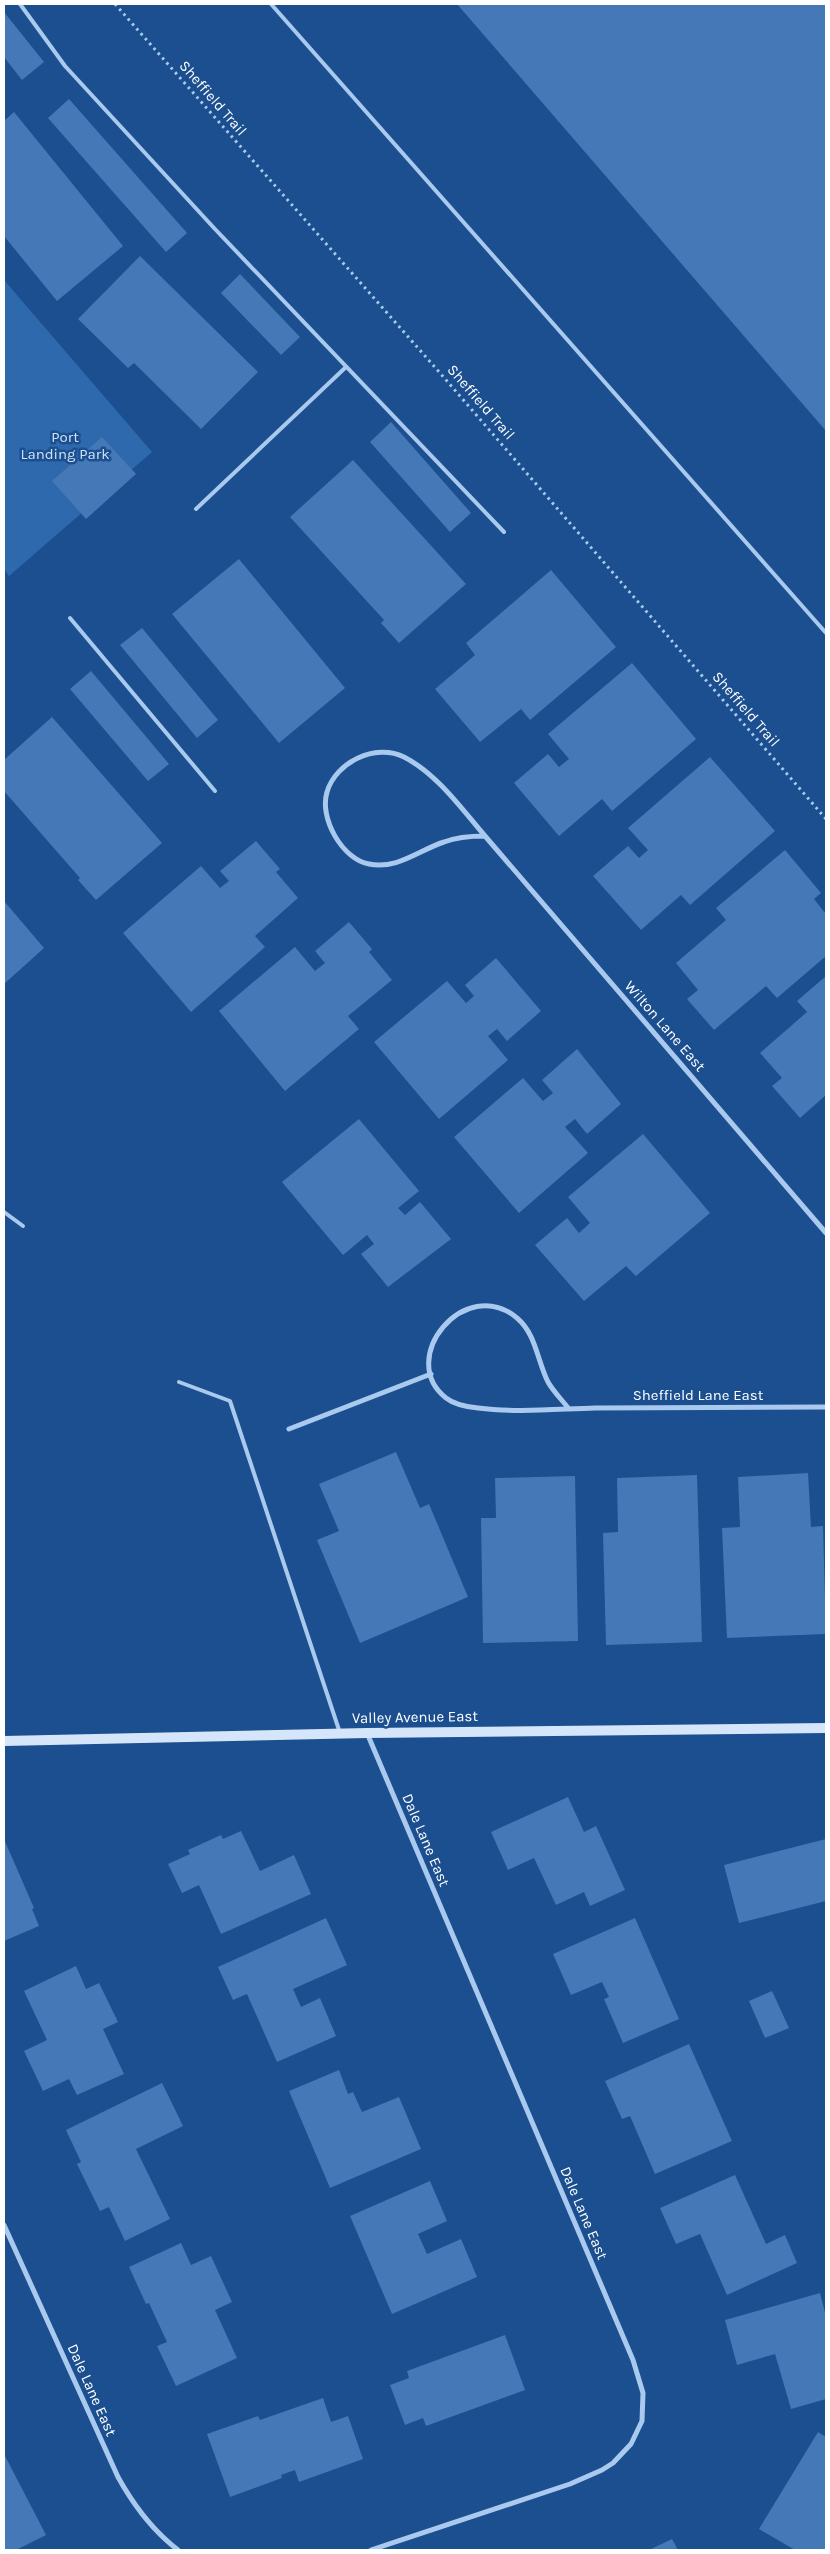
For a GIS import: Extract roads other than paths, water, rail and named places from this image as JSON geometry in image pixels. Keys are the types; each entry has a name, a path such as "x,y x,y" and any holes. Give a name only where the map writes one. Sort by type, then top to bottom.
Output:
{"main road":[{"name":"Valley Avenue East","path":"4,1742 340,1733 826,1728"}],"street":[{"name":"Wilton Lane East","path":"485,836 462,837 444,841 398,862 366,864 347,852 335,835 327,815 327,792 338,774 356,759 369,754 392,753 414,763 427,773 485,836 826,1233"},
{"path":"289,1428 431,1374 430,1360 432,1347 446,1322 463,1310 476,1306 500,1309 516,1317 526,1329 536,1347 549,1383 569,1409"},
{"name":"Sheffield Lane East","path":"431,1374 435,1385 445,1398 464,1407 481,1409 826,1407"},
{"name":"Dale Lane East","path":"367,1733 633,2360 641,2384 643,2412 640,2428 631,2444 602,2470 518,2503 371,2550"},
{"name":"Dale Lane East","path":"4,2225 118,2477 136,2508 148,2523 178,2550"}],"lane":[{"path":"20,4 72,74 214,228 504,532"},
{"path":"270,4 826,633"},
{"path":"196,509 346,367"},
{"path":"70,618 215,791"},
{"path":"4,1212 23,1226"},
{"path":"179,1382 230,1401 340,1733"}],"park label":[{"name":"Port Landing Park","path":"65,446"}]}
